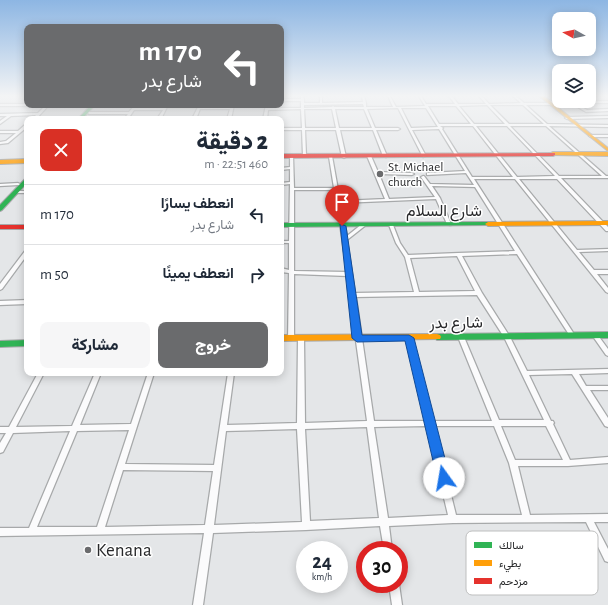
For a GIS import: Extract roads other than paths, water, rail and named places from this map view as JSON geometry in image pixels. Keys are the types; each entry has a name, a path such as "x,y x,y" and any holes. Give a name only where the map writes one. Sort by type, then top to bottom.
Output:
{"street":[{"path":"303,124 304,156"},
{"path":"336,124 344,156"},
{"path":"372,124 385,156"},
{"path":"408,124 424,156"},
{"path":"438,124 500,224 572,335"},
{"path":"473,125 607,290"},
{"path":"410,129 473,125 608,126"},
{"path":"507,125 557,177 605,223 608,230"},
{"path":"546,125 608,180"},
{"path":"577,125 608,150"},
{"path":"0,143 7,142 24,128"},
{"path":"284,129 398,129"},
{"path":"0,132 19,132"},
{"path":"591,136 608,136"},
{"path":"284,156 331,157 608,154"},
{"path":"291,338 292,156"},
{"path":"369,156 388,200"},
{"path":"331,157 345,240 357,338 386,541"},
{"path":"0,160 24,160"},
{"path":"284,169 292,168"},
{"path":"428,174 468,172"},
{"path":"376,173 412,174"},
{"path":"423,177 438,198 449,224"},
{"path":"472,178 606,177"},
{"path":"0,209 24,179"},
{"path":"0,204 24,182"},
{"path":"0,184 24,191"},
{"path":"284,185 336,189"},
{"path":"430,185 476,186"},
{"path":"338,202 438,198"},
{"name":"شارع السلام","path":"284,225 342,226 605,223"},
{"path":"345,240 364,225"},
{"path":"391,225 398,243 407,257 417,294"},
{"path":"0,227 24,227"},
{"path":"284,242 292,242"},
{"path":"575,251 608,250"},
{"path":"407,257 518,252"},
{"path":"458,254 479,293 507,337 526,373 568,463"},
{"path":"1,286 24,256"},
{"path":"284,270 298,273 349,274"},
{"path":"592,272 608,272"},
{"path":"352,295 479,293"},
{"path":"0,303 24,302"},
{"path":"595,335 608,354"},
{"name":"شارع بدر","path":"284,338 608,335"},
{"path":"461,337 513,463 527,519"},
{"path":"301,338 301,427 306,526"},
{"path":"409,338 431,423 453,520"},
{"path":"0,344 24,343"},
{"path":"574,372 608,424"},
{"path":"526,373 608,372"},
{"path":"0,450 39,376"},
{"path":"30,532 97,376"},
{"path":"100,530 150,376"},
{"path":"198,605 217,468 225,428 231,376"},
{"path":"585,388 608,388"},
{"path":"225,428 431,423 550,423"},
{"path":"0,430 134,427"},
{"path":"513,463 568,463 608,460"},
{"path":"120,467 217,468"},
{"path":"588,518 594,531"},
{"path":"0,532 209,529 453,520 608,518"},
{"path":"598,538 608,558"},
{"path":"395,593 397,605"}],"place":[{"name":"St. Michael church","path":"380,174"},
{"name":"Kenana","path":"88,550"}]}
